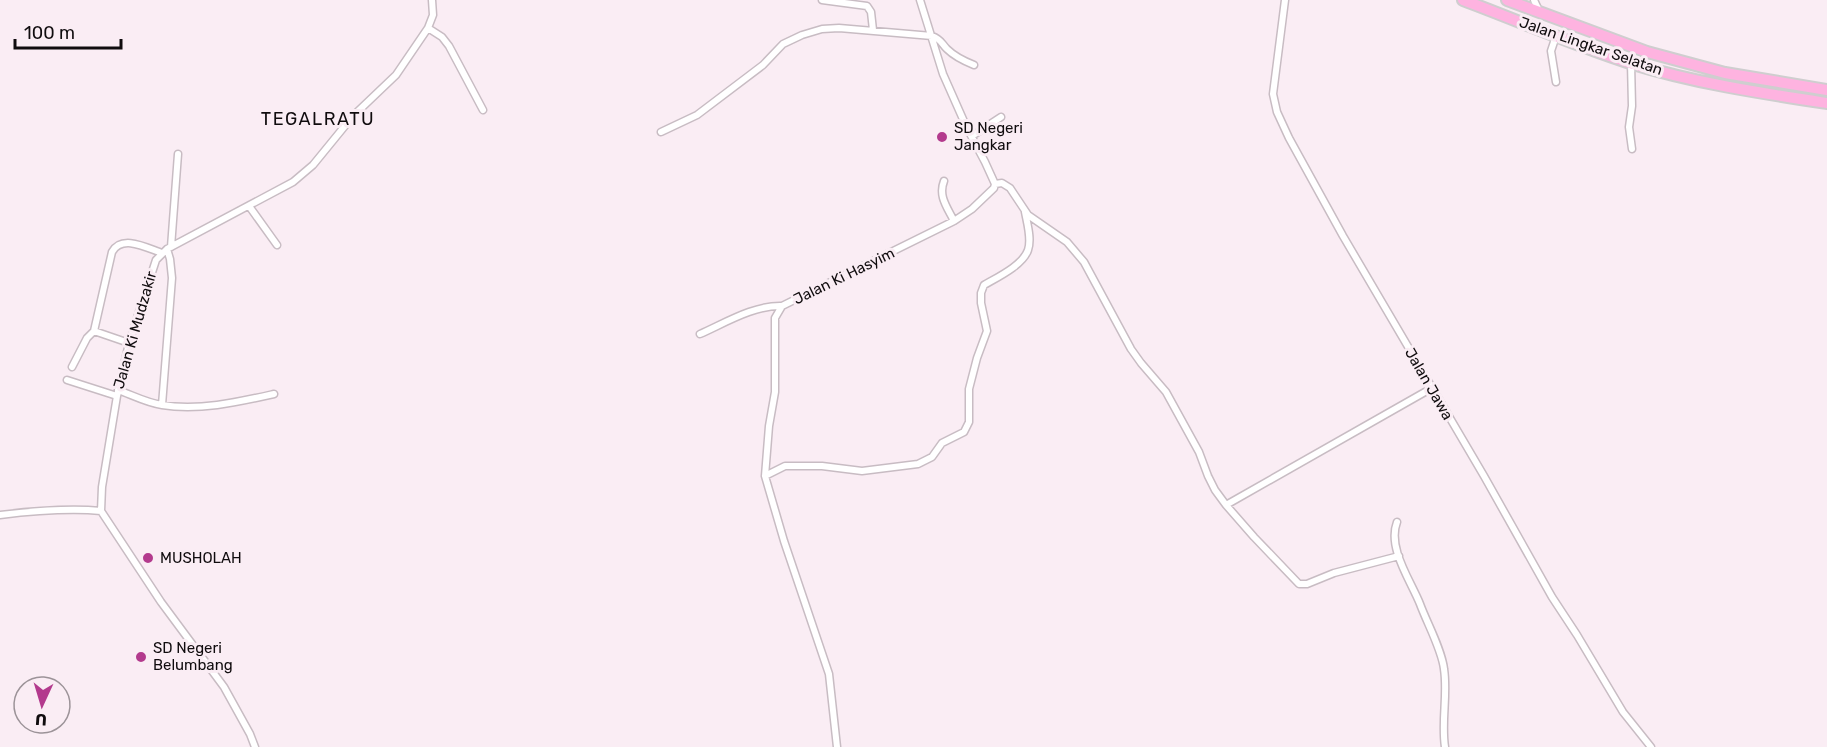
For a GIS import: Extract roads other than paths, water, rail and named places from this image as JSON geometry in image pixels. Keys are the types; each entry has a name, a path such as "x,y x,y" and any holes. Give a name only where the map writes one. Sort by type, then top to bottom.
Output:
{"highway":[{"name":"Jalan Lingkar Selatan","path":"1463,0 1630,63 1703,82 1827,104"},
{"name":"Jalan Lingkar Selatan","path":"1507,0 1647,52 1725,73 1827,90"},
{"path":"1810,101 1812,88"}],"street":[{"path":"72,367 87,338 94,331 115,247 118,244 129,243 166,250 293,182 313,165 353,116 396,75 428,27 433,15 432,0"},
{"path":"822,0 867,6 871,12 873,30"},
{"path":"920,0 943,75 995,184 1002,183 1010,188 1028,215 1067,242 1083,262 1131,349 1167,392 1199,452 1208,476 1226,505 1254,537 1303,585 1335,573 1399,556"},
{"name":"Jalan Jawa","path":"1285,0 1273,94 1277,112 1342,236 1552,597 1623,712 1651,747"},
{"path":"1534,0 1540,13"},
{"path":"428,27 449,46 483,110"},
{"path":"662,132 697,115 763,65 783,44 794,38 830,28 932,36 940,39 944,47 956,57 974,65"},
{"path":"1556,35 1551,51 1556,82"},
{"path":"1630,63 1632,106 1629,127 1632,149"},
{"path":"972,135 1001,117"},
{"path":"162,405 172,278 171,264 166,250 178,154"},
{"path":"944,181 941,188 942,196 954,221"},
{"name":"Jalan Ki Hasyim","path":"837,747 829,674 784,541 765,476 774,392 775,318 782,306 954,221 991,192 995,184"},
{"path":"249,206 277,245"},
{"path":"765,476 785,466 822,466 862,471 918,464 932,457 942,443 964,432 969,423 969,389 987,331 981,303 982,288 1013,267 1027,252 1029,241 1025,210"},
{"name":"Jalan Ki Mudzakir","path":"101,511 102,487 117,393 129,343 156,260 166,250"},
{"path":"700,334 752,311 782,306"},
{"path":"94,331 129,343"},
{"path":"67,380 162,405 213,405 274,394"},
{"path":"1226,505 1432,388"},
{"path":"0,515 65,510 101,511 161,602 224,687 255,747"},
{"path":"1397,522 1394,536 1399,556 1409,582 1418,597 1443,663 1445,747"}],"place":[{"name":"SD Negeri Jangkar","path":"942,137"},
{"name":"MUSHOLAH","path":"148,558"},
{"name":"SD Negeri Belumbang","path":"141,657"}],"district":[{"name":"TEGALRATU","path":"318,119"}]}
